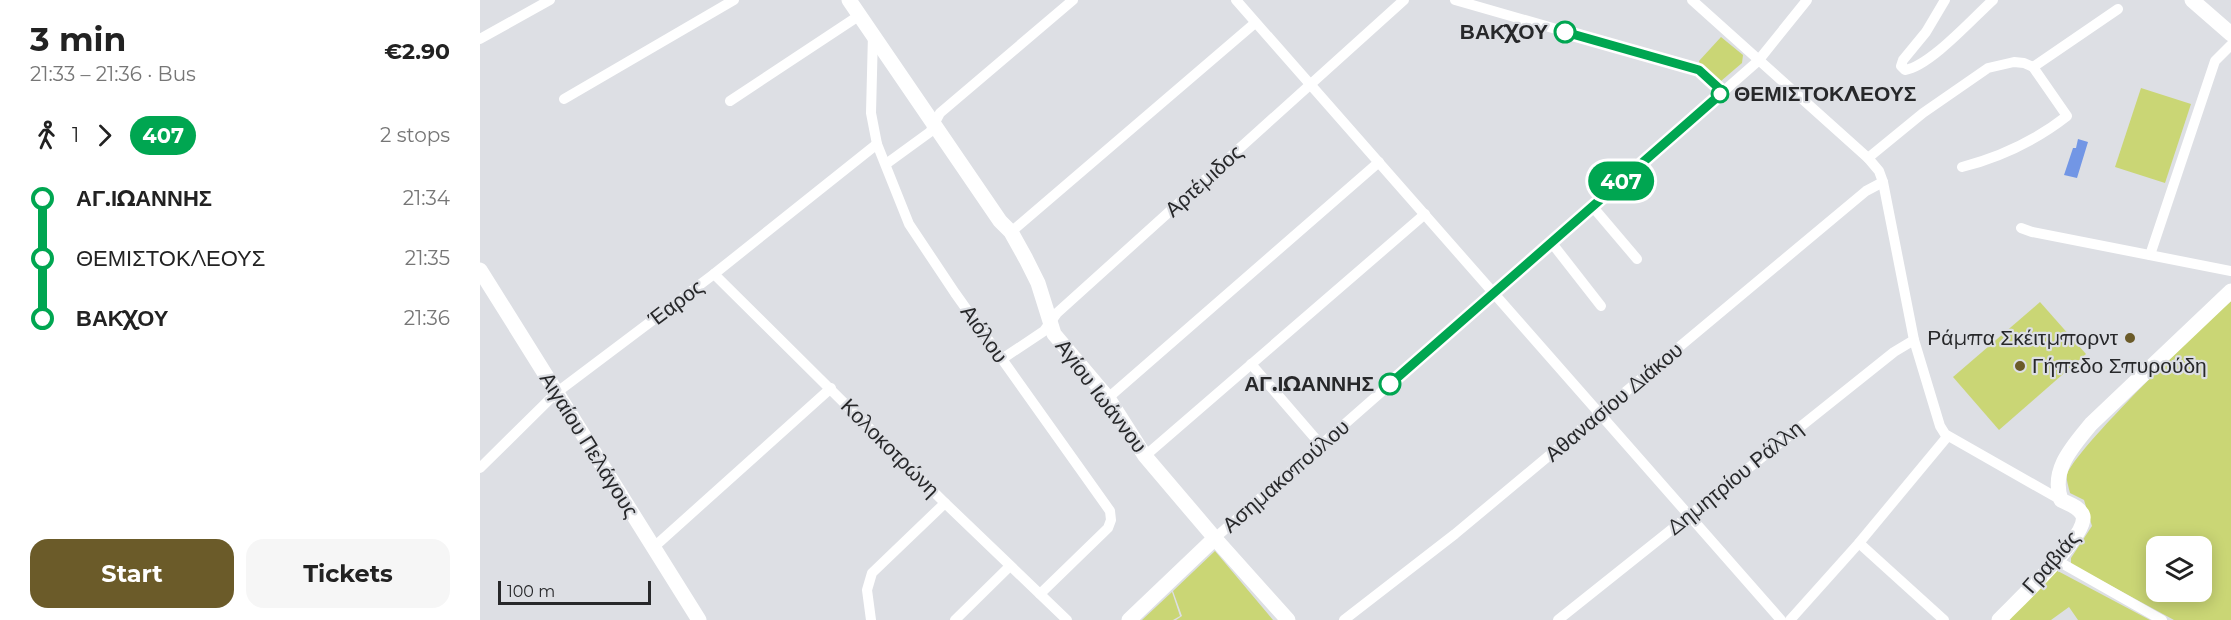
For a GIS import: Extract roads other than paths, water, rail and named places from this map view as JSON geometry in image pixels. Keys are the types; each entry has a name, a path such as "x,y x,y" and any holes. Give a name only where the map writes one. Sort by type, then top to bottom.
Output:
{"street":[{"path":"480,39 550,0"},
{"path":"564,99 734,0"},
{"name":"Αγίου Ιωάννου","path":"849,0 1000,221 1011,232 1038,283 1054,334 1108,398 1145,456 1288,620"},
{"path":"886,164 930,132 940,113 1072,0"},
{"path":"1236,0 1781,620"},
{"name":"Αρτέμιδος","path":"1002,359 1044,331 1057,312 1404,0"},
{"path":"1455,0 1699,70 1723,92"},
{"path":"1692,0 1868,158 1879,171 1914,340 1940,426 1947,437 2061,500"},
{"name":"Ασημακοπούλου","path":"1215,538 1758,61 1807,0"},
{"path":"1945,0 1926,32 1904,60 1901,66 1905,70 1914,69 1935,54 1993,0"},
{"path":"2192,0 2231,34"},
{"path":"2033,67 2118,9"},
{"path":"730,100 860,15"},
{"path":"1011,232 1255,23"},
{"name":"Αιόλου","path":"873,34 871,113 877,144 909,224 1110,512 1111,520 1108,528 1040,594"},
{"path":"2150,255 2215,61 2231,45"},
{"path":"1868,158 1923,113 1988,68 2014,62 2033,67 2067,116 2049,130 2013,150 1962,167"},
{"name":"Έαρος","path":"480,468 556,393 714,274 877,144"},
{"path":"1108,398 1379,162"},
{"name":"Αθανασίου Διάκου","path":"1344,620 1455,534 1866,191 1883,182"},
{"path":"1592,206 1637,259"},
{"path":"1145,456 1425,214"},
{"path":"2021,228 2231,271"},
{"path":"1551,242 1601,306"},
{"name":"Αιγαίου Πελάγους","path":"480,270 654,547 692,616"},
{"name":"Κολοκοτρώνη","path":"714,274 945,503 1067,620"},
{"name":"Γραβιάς","path":"1999,620 2078,534 2083,521 2080,510 2061,500 2057,490 2058,473 2079,438 2128,388 2231,291"},
{"name":"Δημητρίου Ράλλη","path":"1558,620 1894,352 1914,340"},
{"path":"1251,364 1321,445"},
{"path":"654,547 831,388"},
{"path":"1790,620 1859,543 1947,437"},
{"path":"871,620 867,590 872,573 945,503"},
{"path":"1129,620 1215,538"},
{"path":"1859,543 1944,620"},
{"path":"2056,560 2162,620"},
{"path":"955,620 1010,566"}],"water":[{"path":"2078,139 2088,142 2077,178 2064,175"}],"place":[{"name":"ΒΑΚΧΟΥ","path":"1565,32"},
{"name":"ΘΕΜΙΣΤΟΚΛΕΟΥΣ","path":"1720,94"},
{"name":"Ράμπα Σκέιτμπορντ","path":"2130,338"},
{"name":"Γήπεδο Σπυρούδη","path":"2020,366"},
{"name":"ΑΓ.ΙΩΑΝΝΗΣ","path":"1390,384"}]}
